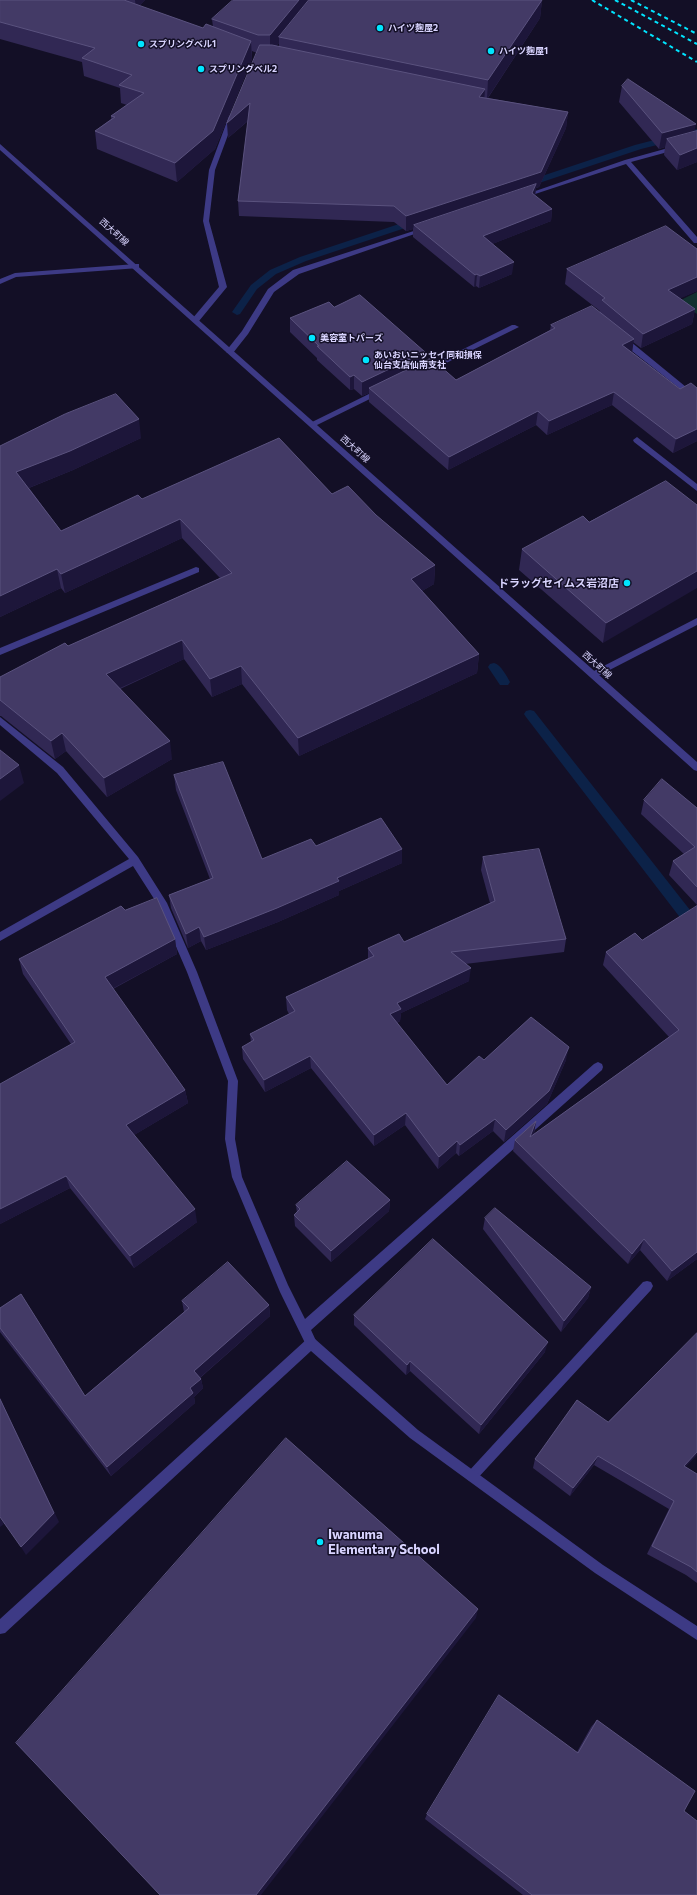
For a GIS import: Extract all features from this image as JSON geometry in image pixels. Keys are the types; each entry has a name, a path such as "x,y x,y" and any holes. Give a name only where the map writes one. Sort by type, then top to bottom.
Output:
{"street":[{"path":"196,319 222,287 206,221 212,170 234,112"},
{"path":"514,199 627,161 697,142"},
{"name":"西大町線","path":"0,146 196,319 697,767"},
{"path":"627,161 697,241"},
{"path":"230,351 245,332 271,291 296,272 431,227"},
{"path":"0,282 15,275 136,266"},
{"path":"417,374 515,327"},
{"path":"617,335 697,400"},
{"path":"312,424 390,387"},
{"path":"637,440 697,488"},
{"path":"0,652 196,570"},
{"path":"593,675 697,621"},
{"path":"0,720 60,770 134,860 162,903 189,965 233,1081 230,1139 237,1177 284,1288 311,1343 414,1434 599,1569 697,1634"},
{"path":"0,937 134,860"},
{"path":"304,1328 598,1067"},
{"path":"472,1476 647,1286"},
{"path":"0,1628 311,1343"}],"green space":[{"path":"697,292 697,314 679,301"}],"building":[{"path":"0,0 124,0 203,28 206,24 251,41 213,131 175,163 95,131 115,117 111,116 144,93 119,85 132,75 82,58 95,48 0,22"},
{"path":"233,0 299,0 270,35 258,35 212,19"},
{"path":"309,0 542,0 488,80 279,37"},
{"path":"260,45 272,45 485,89 479,97 568,112 541,172 406,216 394,206 238,201 250,103 227,123"},
{"path":"628,79 696,124 662,133 622,86"},
{"path":"697,131 697,148 680,155 667,139"},
{"path":"536,184 532,193 552,209 483,236 514,262 480,276 477,274 475,275 414,225"},
{"path":"666,226 697,249 697,277 668,290 695,309 643,334 602,300 605,298 567,269"},
{"path":"360,295 425,352 362,382 354,375 350,377 290,318 329,302 334,307"},
{"path":"592,306 634,339 622,345 680,389 691,383 697,388 697,429 676,439 614,392 549,421 538,411 449,457 369,388 431,358 456,380 555,328 551,325"},
{"path":"116,394 139,419 70,451 16,472 61,531 138,495 142,499 279,438 332,494 348,486 376,515 435,565 411,579 479,654 298,738 241,666 210,679 182,640 106,674 170,741 104,778 62,733 51,741 0,700 0,677 65,643 68,646 232,573 180,519 61,574 57,569 0,596 0,446 65,414"},
{"path":"666,481 697,505 697,571 606,623 522,549 583,516 589,522"},
{"path":"0,750 19,765 0,779"},
{"path":"223,762 262,859 311,839 316,846 381,818 402,849 337,878 339,881 204,937 199,927 186,934 169,895 213,878 174,775"},
{"path":"662,779 697,808 697,887 673,861 695,847 644,800"},
{"path":"539,849 566,939 451,952 471,968 397,1003 401,1009 390,1014 447,1085 479,1056 484,1060 531,1017 569,1047 549,1091 506,1130 495,1119 460,1145 457,1141 439,1157 406,1113 374,1135 310,1056 264,1080 242,1047 254,1040 250,1034 295,1011 286,997 374,956 368,948 399,934 404,942 495,901 483,857"},
{"path":"157,898 175,939 105,977 185,1090 126,1125 195,1209 130,1256 66,1176 0,1209 0,1084 75,1042 19,959 121,906 125,910"},
{"path":"697,906 697,1252 672,1271 644,1239 632,1254 515,1140 536,1121 530,1137 679,1030 606,952 635,933 642,940"},
{"path":"347,1161 390,1200 331,1251 294,1215 300,1209 296,1205"},
{"path":"495,1208 591,1287 564,1321 485,1218"},
{"path":"433,1239 548,1342 481,1425 410,1361 407,1365 354,1315"},
{"path":"228,1262 269,1305 194,1371 201,1379 190,1388 193,1393 107,1467 0,1328 0,1308 21,1294 85,1396 189,1308 182,1301"},
{"path":"697,1333 697,1452 684,1466 697,1474 697,1572 691,1567 652,1546 674,1501 598,1456 573,1488 535,1459 577,1400 608,1422"},
{"path":"0,1399 54,1513 21,1547 0,1517"},
{"path":"286,1438 478,1609 256,1895 160,1895 16,1743"},
{"path":"499,1695 578,1753 597,1720 695,1791 684,1811 697,1821 697,1895 532,1895 427,1814"}],"waterway":[{"path":"527,184 638,147 697,132"},
{"path":"237,312 254,287 273,272 303,259 417,221"},
{"path":"494,667 504,682"},
{"path":"530,714 697,929"}],"railway":[{"path":"592,0 697,62"},
{"path":"615,0 697,44"},
{"path":"631,0 697,34"}],"place":[{"name":"ハイツ麴屋2","path":"380,28"},
{"name":"スプリングベル1","path":"141,44"},
{"name":"ハイツ麴屋1","path":"491,51"},
{"name":"スプリングベル2","path":"201,69"},
{"name":"美容室トパーズ","path":"312,338"},
{"name":"あいおいニッセイ同和損保 仙台支店仙南支社","path":"366,360"},
{"name":"ドラッグセイムス岩沼店","path":"627,583"},
{"name":"Iwanuma Elementary School","path":"320,1542"}]}
